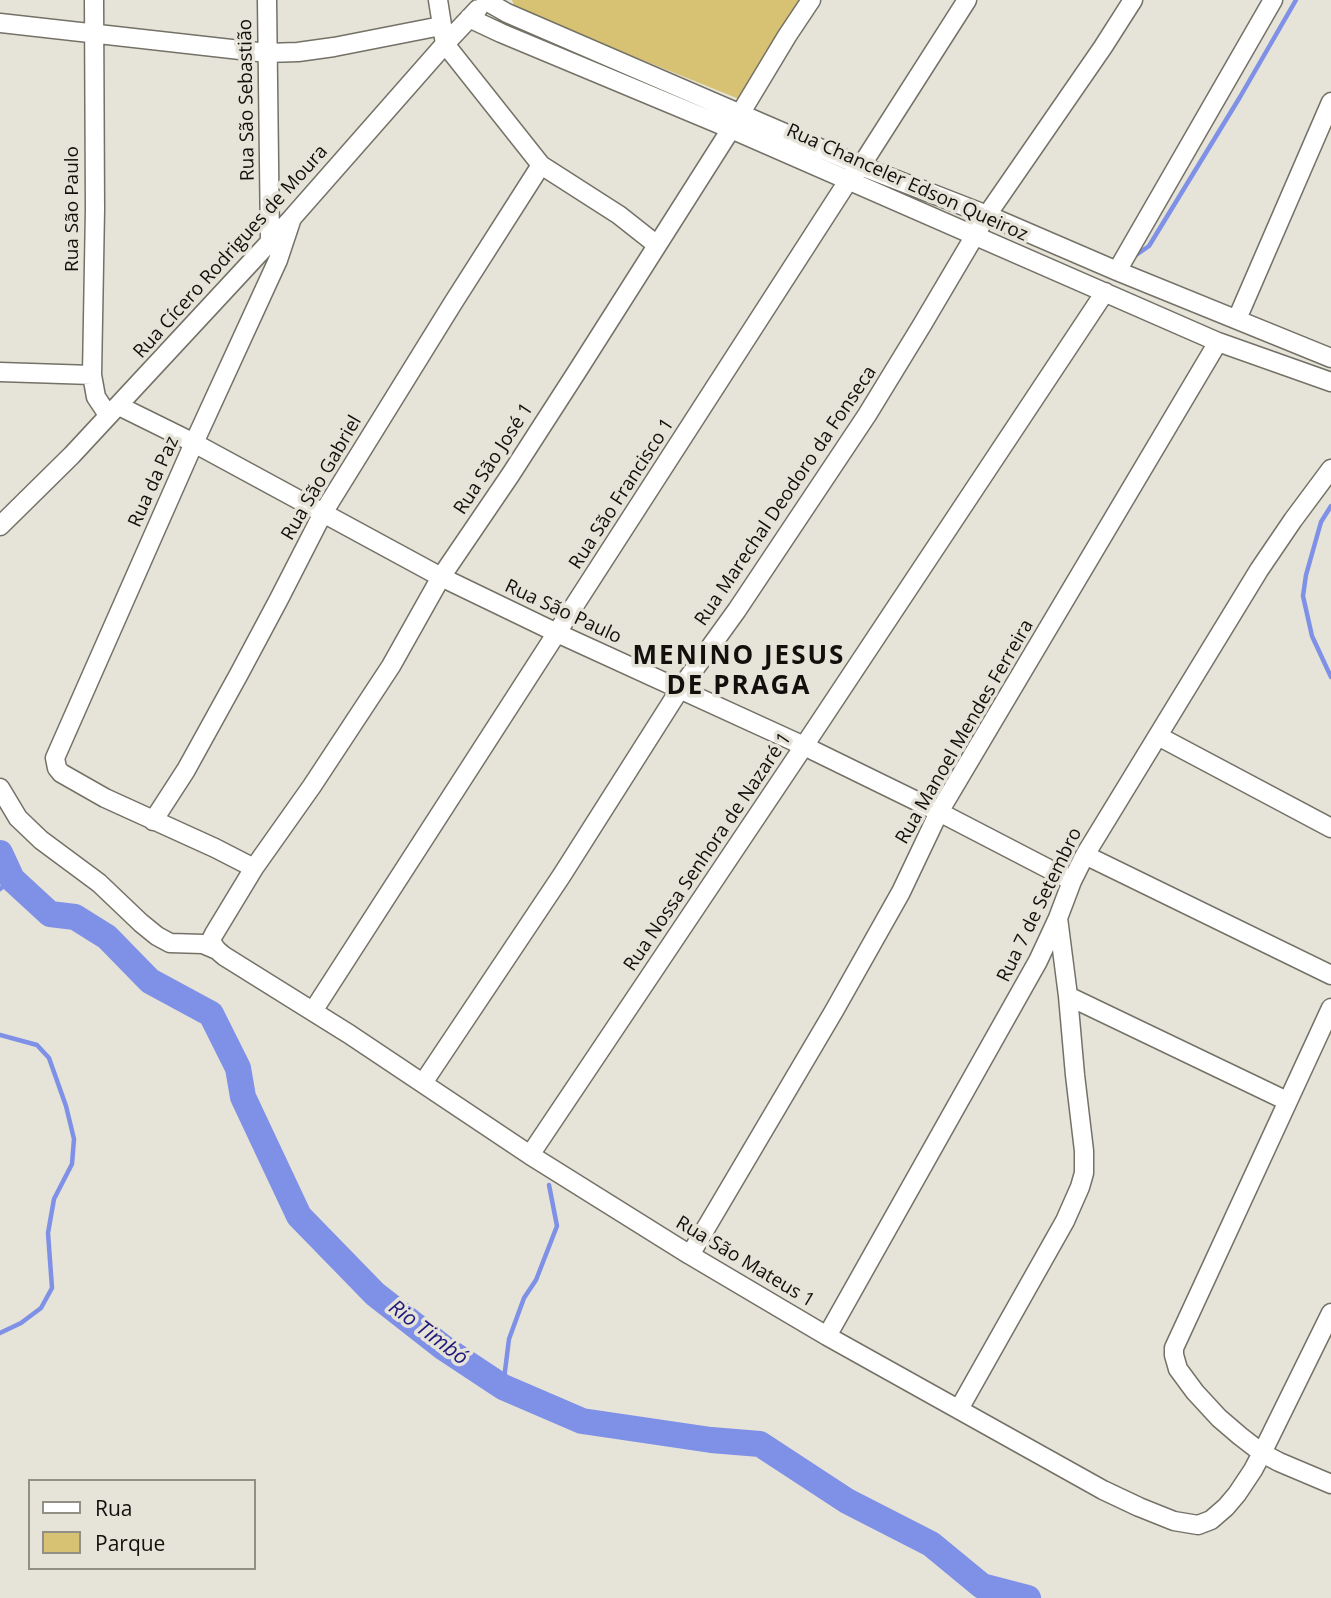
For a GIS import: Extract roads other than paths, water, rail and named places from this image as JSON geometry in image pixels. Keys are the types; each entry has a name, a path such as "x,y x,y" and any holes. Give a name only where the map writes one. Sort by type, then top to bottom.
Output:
{"street":[{"name":"Rua São Paulo","path":"94,0 95,209 92,375 96,397 113,410 194,443 441,578 804,746 1072,881"},
{"name":"Rua São Sebastião","path":"267,0 270,242"},
{"path":"438,0 445,44 541,165 619,215 657,245"},
{"name":"Rua São José 1","path":"214,945 226,913 254,868 391,666 441,578 511,474 811,0"},
{"name":"Rua São Francisco 1","path":"313,1011 967,0"},
{"name":"Rua Marechal Deodoro da Fonseca","path":"423,1083 562,875 680,689 737,610 867,415 986,215 1133,0"},
{"path":"1117,271 1273,0"},
{"name":"Rua Chanceler Edson Queiroz","path":"486,1 507,13 860,166 986,215 1331,358"},
{"name":"Rua Cícero Rodrigues de Moura","path":"0,526 72,455 292,219 486,1"},
{"name":"Rua Chanceler Edson Queiroz","path":"469,18 1219,342 1331,382"},
{"path":"0,23 267,53 334,47 441,26"},
{"path":"1237,319 1331,102"},
{"name":"Rua São Gabriel","path":"153,821 186,770 323,513 541,165"},
{"name":"Rua da Paz","path":"153,821 67,776 57,768 55,758 278,260 292,219"},
{"name":"Rua Nossa Senhora de Nazaré 1","path":"530,1155 1105,292"},
{"name":"Rua Manoel Mendes Ferreira","path":"690,1255 901,892 939,812 1219,342"},
{"path":"0,372 92,375"},
{"name":"Rua 7 de Setembro","path":"827,1336 1032,972 1085,855 1259,570 1331,469"},
{"path":"1158,736 1331,828"},
{"path":"0,788 18,818 41,840 99,883 157,936 170,943 214,945"},
{"path":"153,821 254,868"},
{"path":"1085,855 1331,975"},
{"path":"960,1409 1065,1221 1084,1173 1084,1151 1058,918"},
{"name":"Rua São Mateus 1","path":"214,945 275,989 313,1011 530,1155 690,1255 827,1336 1103,1490 1174,1521 1198,1525 1211,1520 1226,1507 1262,1453"},
{"path":"1068,996 1287,1101"},
{"path":"1331,1008 1174,1348 1178,1369 1219,1418 1262,1453 1331,1484"},
{"path":"1262,1453 1331,1312"}],"waterway":[{"path":"1136,255 1149,246 1296,0"},
{"path":"1331,506 1321,522 1303,596 1312,636 1331,677"},
{"name":"Rio Timbó","path":"0,853 12,879 50,914 75,917 107,937 150,981 211,1014 238,1068 243,1097 299,1216 375,1294 444,1348 503,1387 582,1421 711,1440 760,1444 847,1501 931,1544 982,1586 1028,1598"},
{"path":"0,889 12,879"},
{"path":"0,1035 37,1045 49,1058 74,1139 72,1164 54,1199 48,1233 52,1288 41,1308 21,1323 0,1333"},
{"path":"503,1387 509,1339 524,1298 536,1280 557,1226 549,1185"}],"district":[{"name":"MENINO JESUS DE PRAGA","path":"739,672"}]}
